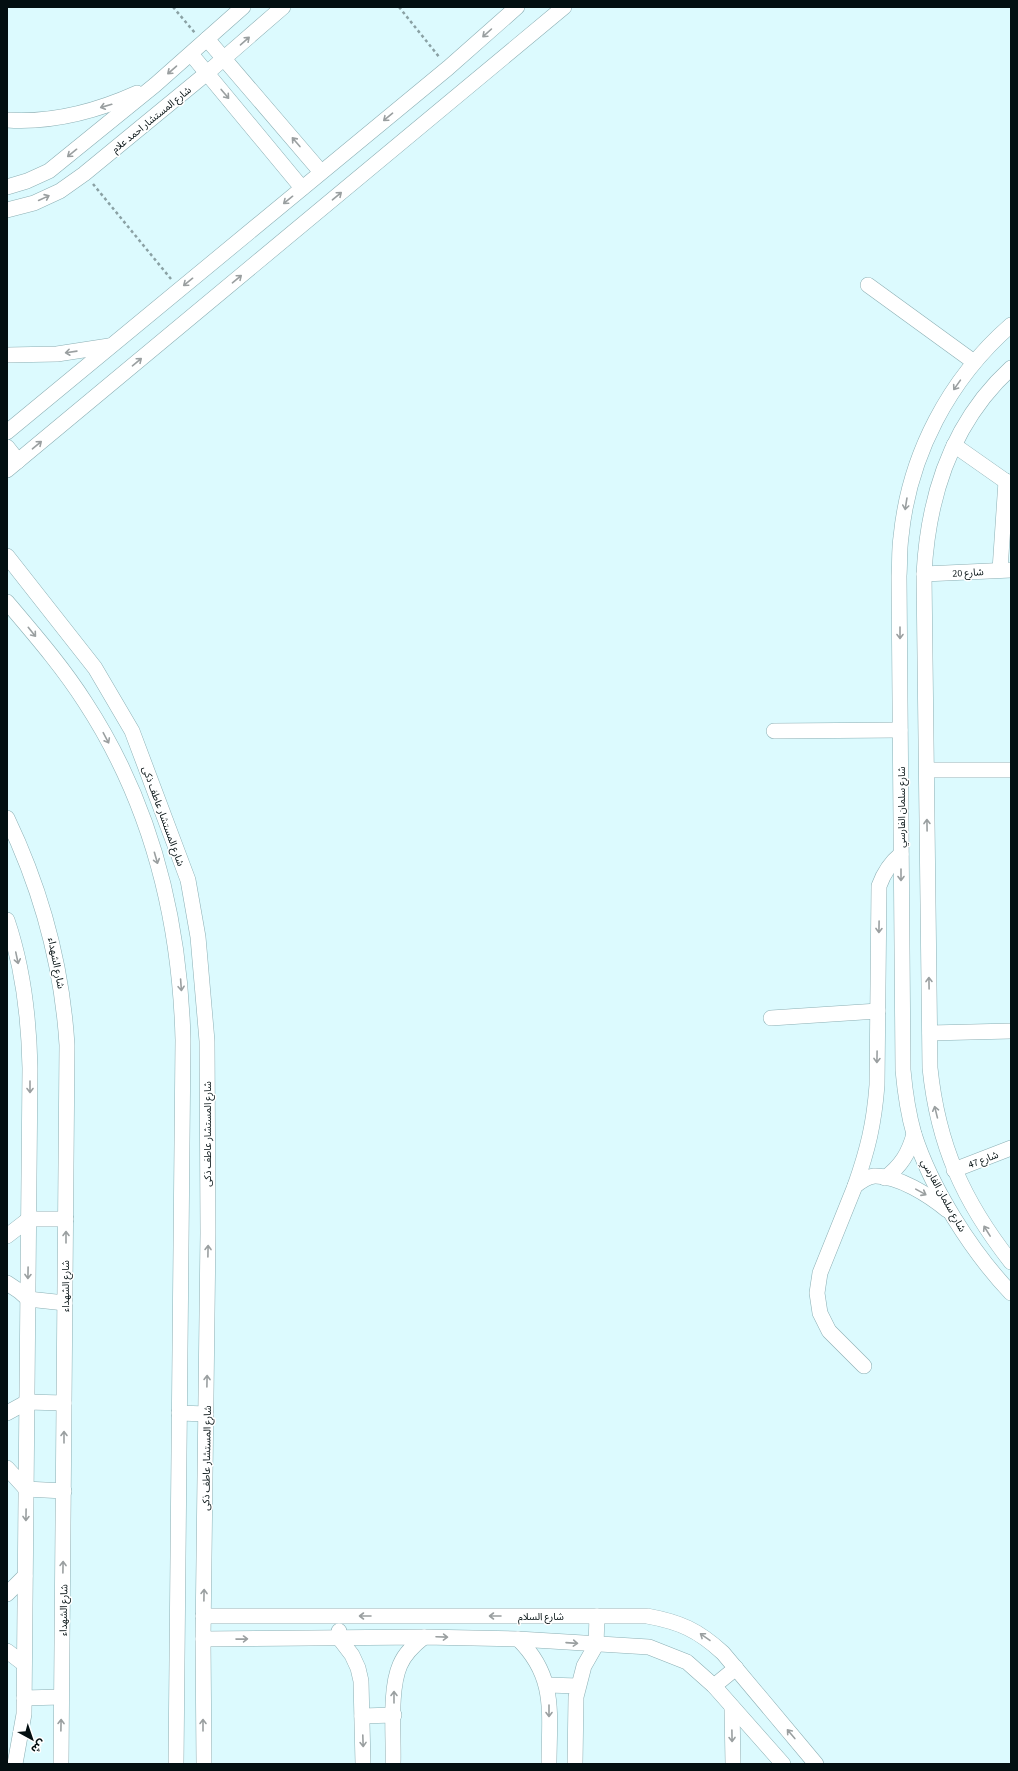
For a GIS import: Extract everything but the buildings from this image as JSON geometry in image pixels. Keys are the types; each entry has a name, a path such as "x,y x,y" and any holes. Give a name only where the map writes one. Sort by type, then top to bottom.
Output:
{"street":[{"path":"7,187 27,181 49,171 154,85 243,7"},
{"name":"شارع المستشار احمد علام","path":"7,210 34,203 60,191 84,174 207,73 284,7"},
{"path":"7,446 13,466 564,7"},
{"path":"7,432 109,346 448,68 513,9"},
{"path":"205,41 224,58 321,172"},
{"path":"190,54 302,188"},
{"path":"7,120 64,116 111,105 154,85"},
{"path":"868,285 974,362"},
{"name":"شارع سلمان الفارسي","path":"1011,325 974,362 954,387 934,422 918,458 907,497 901,536 899,576 903,1070 906,1103 914,1134 923,1158 953,1215 975,1249 1011,1293"},
{"path":"7,355 57,354 109,346"},
{"name":"شارع سلمان الفارسي","path":"1008,375 968,420 954,445 941,476 932,509 926,542 924,574 930,1068 934,1103 942,1137 954,1170 971,1205 992,1238 1011,1262"},
{"path":"954,445 1008,483 1006,570"},
{"name":"شارع المستشار عاطف ذكى","path":"8,559 95,668 132,731 188,880 198,937 207,1041 208,1241 203,1616 204,1764"},
{"name":"شارع 20","path":"924,574 1006,570"},
{"name":"شارع المستشار عاطف ذكى","path":"7,602 67,676 86,703 131,788 154,849 170,911 180,975 183,1040 176,1764"},
{"path":"774,731 900,730"},
{"path":"927,770 1011,770"},
{"name":"شارع الشهداء","path":"7,818 28,865 44,908 62,992 67,1045 61,1764"},
{"path":"864,1366 829,1331 820,1313 817,1293 820,1273 855,1186 869,1146 874,1116 878,1011 880,886 884,874 891,862 901,854"},
{"path":"7,920 17,956 28,1027 30,1068 24,1698 21,1737 15,1764"},
{"path":"771,1018 878,1011"},
{"path":"930,1032 1011,1031"},
{"path":"885,1178 894,1172 907,1155 914,1134"},
{"name":"شارع 47","path":"954,1170 1011,1148"},
{"path":"855,1186 864,1179 874,1176 885,1178 910,1186 927,1195 953,1215"},
{"path":"7,1236 29,1219 66,1219"},
{"path":"7,1283 28,1299 65,1303"},
{"path":"7,1413 27,1402 64,1403"},
{"path":"180,1413 206,1414"},
{"path":"7,1468 26,1489 64,1491"},
{"path":"7,1594 25,1576"},
{"name":"شارع السلام","path":"203,1616 647,1616 668,1620 688,1627 707,1638 723,1653 816,1764"},
{"path":"339,1616 340,1638 358,1668 361,1681 363,1764"},
{"path":"576,1764 576,1697 584,1666 596,1645 597,1616"},
{"path":"393,1764 394,1680 400,1663 410,1648 424,1637"},
{"path":"203,1639 424,1637 518,1639 596,1645 650,1647 687,1662 714,1686 783,1764"},
{"path":"518,1639 537,1661 547,1685 549,1704 549,1764"},
{"path":"7,1651 24,1664"},
{"path":"714,1686 736,1668"},
{"path":"547,1685 578,1686"},
{"path":"24,1698 62,1697"},
{"path":"732,1707 733,1764"},
{"path":"362,1716 394,1716"}],"path":[{"path":"173,7 205,41"},
{"path":"399,7 448,68"},
{"path":"84,174 179,289"}]}
